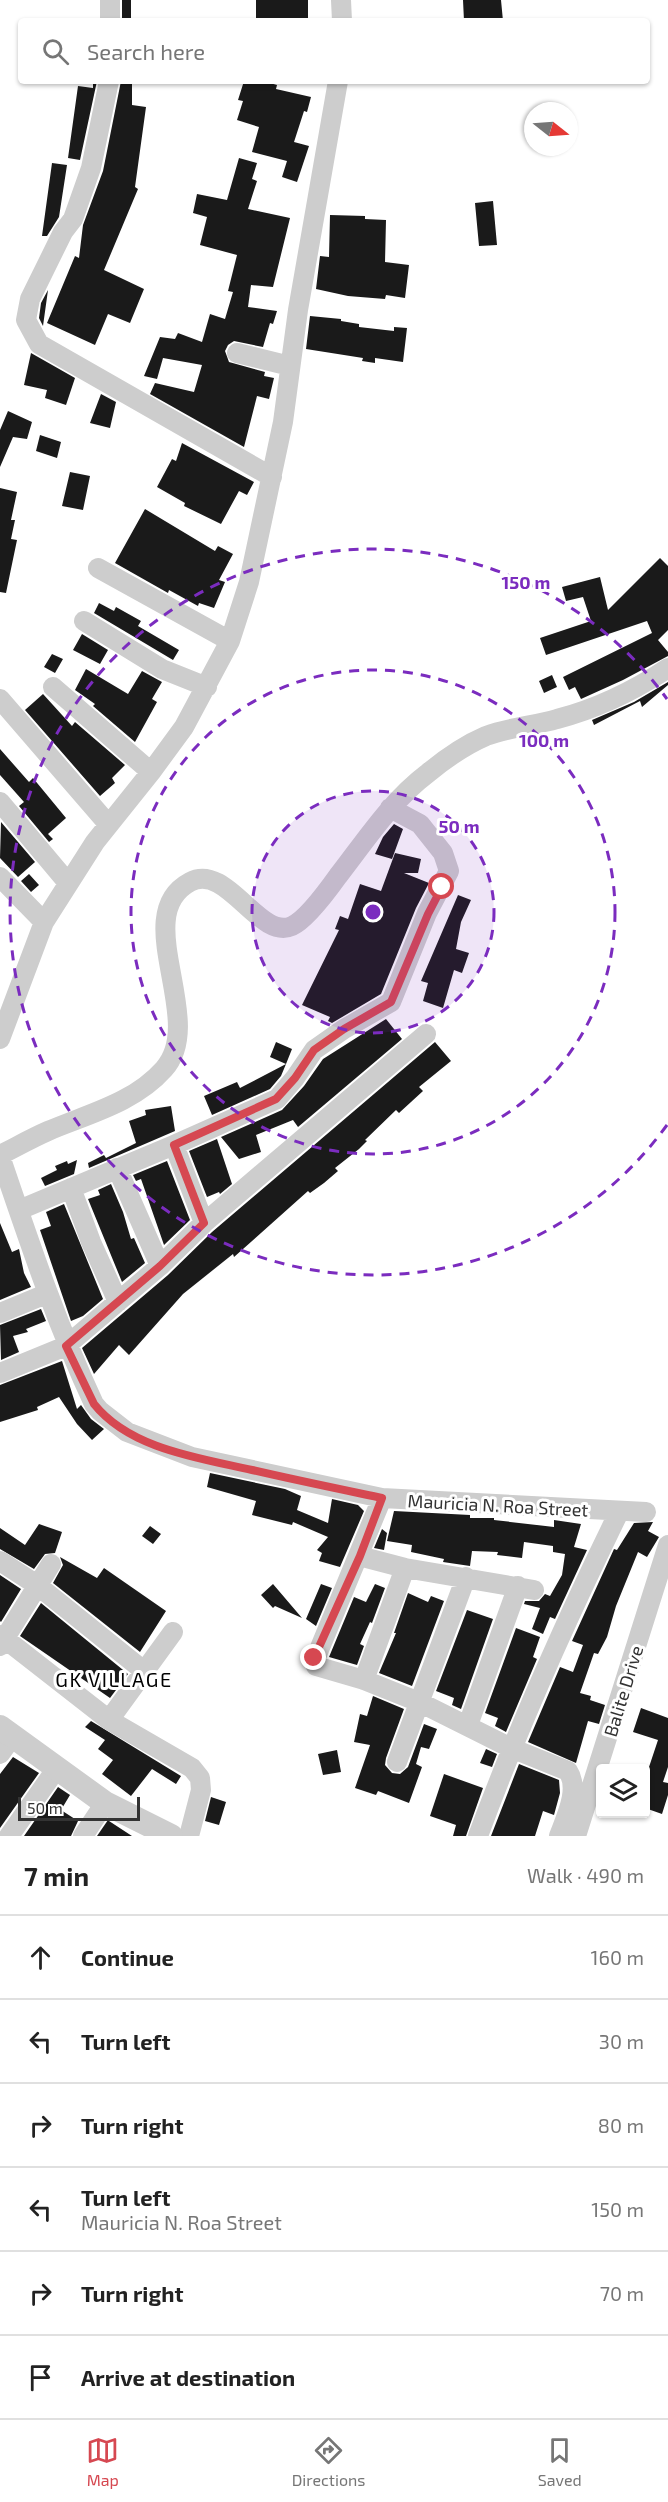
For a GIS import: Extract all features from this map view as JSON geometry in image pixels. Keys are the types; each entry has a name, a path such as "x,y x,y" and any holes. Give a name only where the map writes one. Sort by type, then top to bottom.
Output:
{"street":[{"path":"110,0 110,18"},
{"path":"341,0 342,18"},
{"path":"108,84 91,168 73,219 63,232 30,299 26,320 39,344 272,477"},
{"path":"0,1039 44,922 108,824 184,727 230,641 249,582 272,477 337,84"},
{"path":"237,353 290,366"},
{"path":"98,568 230,641"},
{"path":"84,621 162,669 207,687"},
{"path":"0,1156 49,1131 100,1112 144,1087 165,1068 177,1042 175,986 164,933 167,910 177,893 192,881 208,880 226,888 271,924 282,928 292,926 317,905 390,808 427,773 463,748 485,736 557,719 593,707 653,678 668,668"},
{"path":"52,687 151,772"},
{"path":"0,699 108,824"},
{"path":"0,802 68,883"},
{"path":"18,1210 174,1145 276,1099 295,1078 314,1050 344,1029 391,1002 428,914 449,872 443,853 420,824 390,808"},
{"path":"0,877 44,922"},
{"path":"0,1373 66,1346 160,1266 204,1223 426,1034"},
{"path":"174,1145 204,1223"},
{"name":"Mauricia N. Roa Street","path":"0,1156 46,1294 66,1346 94,1404 127,1432 192,1456 382,1498 646,1512"},
{"path":"117,1168 160,1266"},
{"path":"71,1188 91,1242 118,1302"},
{"path":"0,1313 46,1294"},
{"path":"382,1498 360,1556 314,1662 316,1666 364,1680 419,1702 511,1748 568,1771 573,1778 573,1791 559,1836"},
{"path":"478,1836 511,1748 587,1578 620,1512"},
{"name":"Balite Drive","path":"576,1836 668,1545"},
{"path":"360,1556 405,1568 526,1588 468,1725"},
{"path":"0,1561 37,1585 144,1671"},
{"path":"51,1564 2,1640 109,1720 192,1768 200,1778 201,1790 189,1836"},
{"path":"364,1680 405,1568"},
{"path":"397,1762 466,1577"},
{"path":"109,1720 173,1632"},
{"path":"4,1739 57,1768 105,1803 171,1836"},
{"path":"9,1836 57,1768"},
{"path":"83,1836 105,1803"}],"building":[{"path":"122,0 131,0 131,18 122,18"},
{"path":"256,0 308,0 308,18 256,18"},
{"path":"463,0 501,0 503,18 464,18"},
{"path":"93,84 96,84 80,160 68,158 78,86 93,88"},
{"path":"120,84 132,84 132,105 146,107 135,187 138,189 104,270 144,289 130,323 108,314 95,345 47,323 75,256 79,258 83,225 103,171"},
{"path":"243,84 274,84 277,85 276,89 311,97 294,142 309,146 297,182 282,177 287,161 252,152 259,127 237,120 243,101 238,100"},
{"path":"239,158 257,163 252,179 257,181 248,209 290,218 273,287 251,285 248,307 277,311 273,324 270,323 263,347 234,341 225,351 229,362 265,372 264,376 274,378 269,399 257,396 244,447 150,394 155,383 194,392 202,365 163,358 157,379 144,376 160,337 175,339 178,333 202,342 210,314 225,319 233,292 228,291 237,255 200,245 207,217 193,213 197,194 227,200"},
{"path":"52,163 67,165 59,217 47,236 42,236"},
{"path":"493,201 497,245 479,246 475,203"},
{"path":"330,215 365,216 365,219 386,220 385,262 409,265 405,298 386,295 385,299 348,296 316,289 320,256 329,257"},
{"path":"48,290 43,326 39,318 41,303"},
{"path":"310,316 341,319 341,321 359,324 359,327 394,331 394,327 407,328 403,362 375,358 375,363 362,361 363,358 306,349"},
{"path":"31,353 75,378 66,405 45,398 47,390 24,385"},
{"path":"101,394 116,402 110,428 90,423"},
{"path":"8,411 32,422 27,439 13,437 0,467 0,430"},
{"path":"40,435 61,442 57,458 36,451"},
{"path":"182,443 254,482 247,495 239,491 221,524 184,506 185,503 157,487 172,459 176,461"},
{"path":"70,472 90,476 83,510 62,506"},
{"path":"0,488 17,492 11,520 15,520 11,539 17,540 6,593 0,592"},
{"path":"145,509 215,551 218,546 233,554 219,580 225,582 214,608 199,603 198,606 169,590 168,593 115,563"},
{"path":"660,558 668,566 668,630 658,640 668,652 668,656 581,699 575,687 569,690 563,677 652,633 647,621 546,655 540,638 591,621 583,597 566,601 562,587 600,577 608,610"},
{"path":"99,603 114,611 116,607 141,621 138,626 179,650 173,660 94,613"},
{"path":"82,634 108,650 100,664 73,650"},
{"path":"52,654 63,659 55,673 44,667"},
{"path":"86,669 128,694 142,671 162,682 152,699 157,702 135,742 93,706 95,704 75,690"},
{"path":"552,675 557,687 544,693 539,681"},
{"path":"668,682 668,685 642,707 640,701 594,725 592,720 634,702"},
{"path":"43,694 72,726 75,722 125,765 112,778 115,783 100,796 25,710"},
{"path":"0,749 29,782 33,778 66,818 48,834 53,839 49,842 19,806 24,802 0,775"},
{"path":"1,822 35,862 18,877 0,858"},
{"path":"394,824 403,829 392,859 375,854 383,837"},
{"path":"395,853 421,859 418,873 404,873 429,883 416,908 381,994 332,1023 328,1021 330,1017 302,1005 339,930 335,929 340,916 348,919 360,884 381,891"},
{"path":"29,874 39,885 31,892 21,881"},
{"path":"458,895 471,900 461,922 456,949 469,953 462,973 454,970 443,1008 423,1001 428,983 421,981"},
{"path":"386,1019 402,1039 298,1127 293,1120 256,1135 261,1152 239,1159 221,1137 282,1110 304,1086 323,1059"},
{"path":"276,1042 292,1049 286,1064 270,1057"},
{"path":"435,1042 451,1061 419,1087 423,1091 399,1113 396,1110 365,1140 367,1141 359,1149 335,1168 338,1171 324,1183 310,1193 308,1191 234,1257 233,1254 183,1294 129,1355 119,1345 94,1374 82,1348 168,1275 212,1232"},
{"path":"286,1064 281,1076 270,1089 212,1115 204,1096 237,1082 240,1088"},
{"path":"171,1106 175,1131 89,1168 88,1163 104,1155 106,1158 136,1143 129,1121 146,1115 145,1110"},
{"path":"217,1139 232,1184 220,1194 219,1192 207,1197 189,1151"},
{"path":"77,1160 74,1174 45,1186 41,1178 57,1170 55,1166"},
{"path":"167,1161 190,1220 164,1245 141,1179 136,1181 133,1175"},
{"path":"111,1184 131,1239 134,1238 145,1263 122,1282 88,1199 100,1195 98,1190"},
{"path":"64,1204 103,1299 83,1316 71,1321 40,1230 51,1226 46,1212"},
{"path":"0,1223 12,1252 19,1249 24,1273 31,1287 0,1300"},
{"path":"41,1309 46,1321 26,1329 28,1332 13,1336 19,1352 1,1360 0,1325"},
{"path":"62,1361 77,1409 81,1405 91,1419 104,1429 92,1440 77,1424 59,1397 37,1407 38,1410 0,1422 0,1385"},
{"path":"210,1473 285,1489 301,1496 297,1510 328,1523 332,1499 358,1505 364,1511 340,1567 319,1561 322,1553 317,1550 328,1537 293,1522 292,1525 252,1515 256,1501 207,1487"},
{"path":"394,1511 470,1515 470,1518 494,1518 494,1520 554,1527 554,1520 581,1524 574,1547 587,1550 555,1619 550,1617 543,1634 532,1629 540,1608 524,1604 525,1601 539,1601 545,1594 550,1596 562,1575 565,1554 553,1552 553,1546 524,1542 522,1558 497,1555 498,1552 472,1551 470,1566 443,1562 444,1559 411,1552 412,1545 387,1541"},
{"path":"653,1522 648,1531 659,1537 647,1557 638,1552 616,1606 607,1637 598,1654 594,1653 580,1693 591,1696 590,1700 605,1705 599,1724 588,1721 576,1763 528,1742 560,1667 573,1672 583,1645 572,1641 614,1549 617,1550 634,1523"},
{"path":"39,1524 62,1532 55,1553 45,1554 34,1569 0,1549 0,1528 25,1545"},
{"path":"150,1526 161,1534 153,1544 142,1536"},
{"path":"382,1529 387,1533 384,1550 374,1548"},
{"path":"60,1557 97,1578 104,1568 166,1611 140,1652 53,1583 63,1565"},
{"path":"0,1575 21,1589 1,1622 0,1621"},
{"path":"273,1584 302,1618 275,1606 273,1608 261,1595"},
{"path":"321,1584 332,1588 316,1626 306,1619"},
{"path":"375,1584 385,1588 372,1623 370,1622 360,1644 364,1646 357,1665 329,1657 354,1597 366,1602"},
{"path":"408,1593 428,1602 431,1596 444,1601 412,1686 379,1673 396,1633 394,1633"},
{"path":"41,1603 128,1674 110,1698 20,1636"},
{"path":"467,1610 493,1619 461,1709 452,1705 454,1698 436,1691"},
{"path":"516,1628 540,1637 533,1657 537,1659 506,1732 495,1726 498,1718 485,1713"},
{"path":"373,1696 404,1709 386,1758 385,1765 392,1773 400,1774 408,1767 424,1724 437,1729 429,1749 421,1747 416,1764 422,1767 409,1803 378,1791 376,1795 355,1788 370,1745 354,1742 360,1714 367,1716"},
{"path":"641,1708 668,1718 668,1767 663,1782 668,1783 668,1795 662,1814 650,1810 650,1764 658,1740 633,1732"},
{"path":"91,1721 181,1776 176,1784 152,1769 131,1796 102,1774 113,1760 98,1749 105,1740 85,1727"},
{"path":"486,1749 497,1754 492,1767 480,1763"},
{"path":"337,1750 341,1772 323,1775 318,1754"},
{"path":"13,1757 39,1773 0,1828 0,1774"},
{"path":"519,1764 559,1780 560,1793 554,1815 543,1811 535,1836 491,1836"},
{"path":"444,1774 483,1788 466,1836 453,1836 456,1825 430,1816"},
{"path":"58,1787 70,1795 61,1810 78,1821 71,1836 24,1836"},
{"path":"211,1797 226,1802 219,1825 205,1821"},
{"path":"109,1821 132,1836 97,1836"}],"district":[{"name":"GK VILLAGE","path":"114,1679"}],"route":[{"path":"314,1658 360,1556 382,1498 192,1456 127,1432 94,1404 66,1346 160,1266 204,1223 174,1145 276,1099 295,1078 314,1050 344,1029 391,1002 428,914 442,887"}]}
